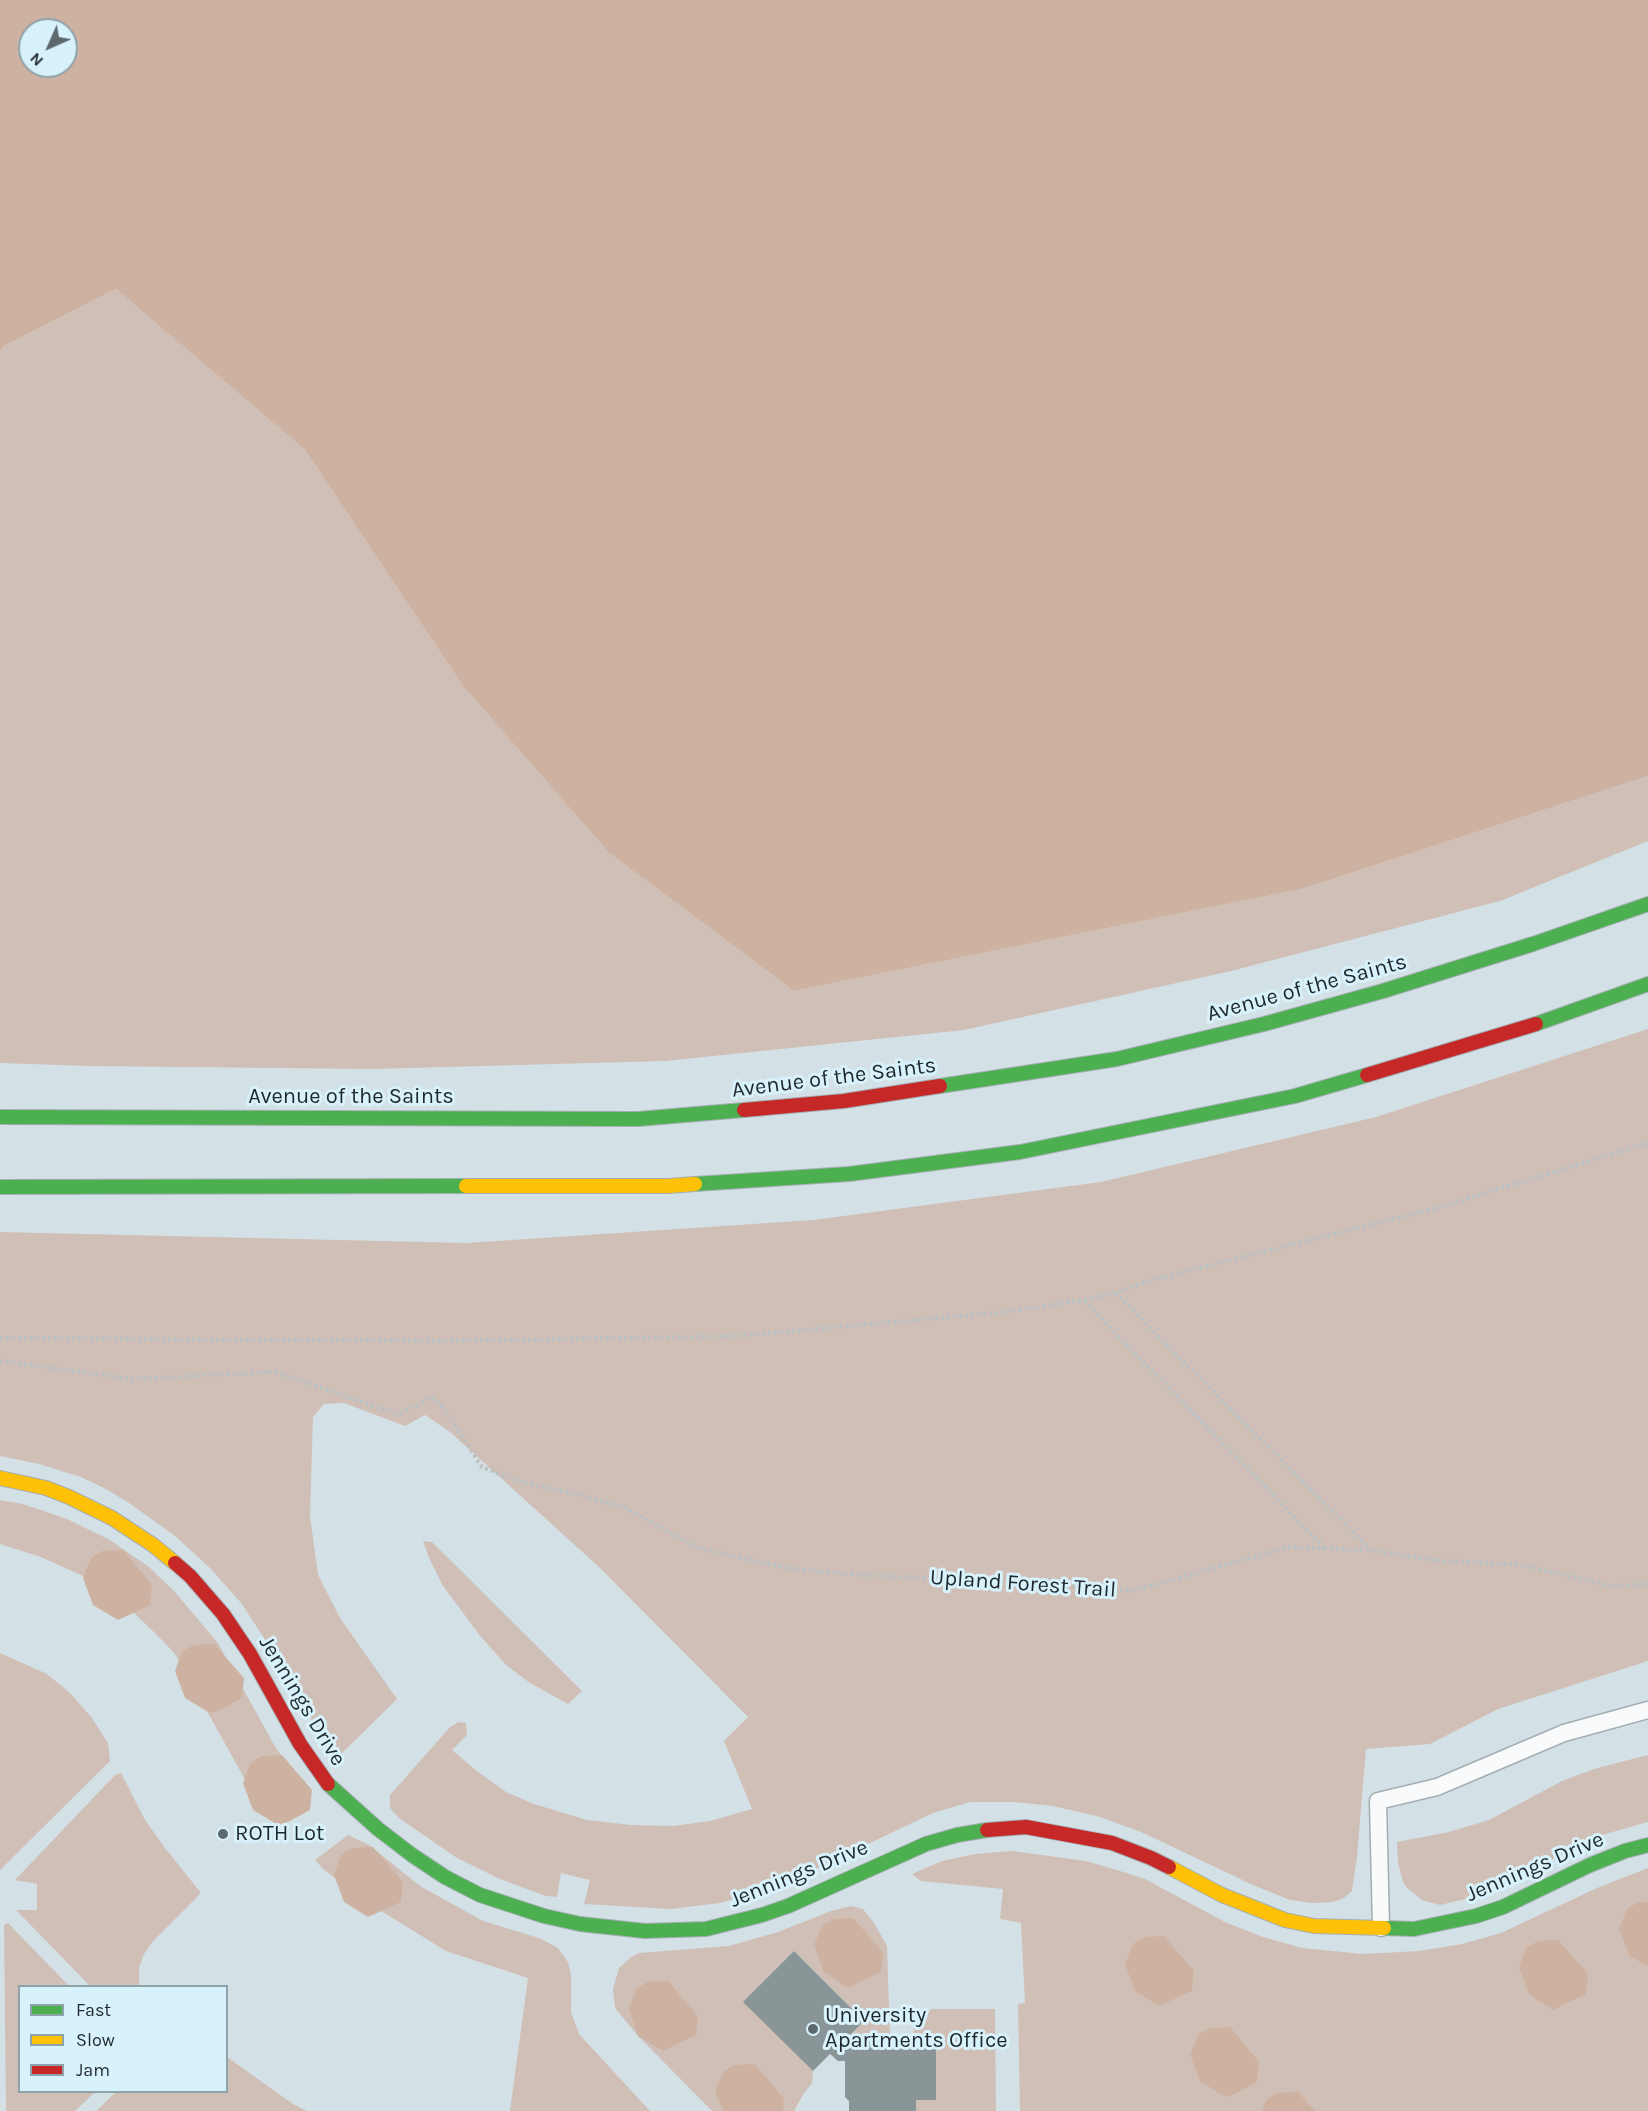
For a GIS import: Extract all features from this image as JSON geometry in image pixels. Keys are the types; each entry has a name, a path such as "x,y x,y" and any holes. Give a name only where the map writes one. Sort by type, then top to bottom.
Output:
{"main road":[{"name":"Avenue of the Saints","path":"0,1117 638,1119 844,1101 1117,1059 1264,1024 1533,944 1648,904"},
{"path":"0,1187 668,1186 849,1174 1020,1152 1295,1096 1556,1018 1648,984"},
{"name":"Jennings Drive","path":"0,1478 46,1488 90,1506 144,1539 171,1560 202,1589 223,1614 250,1654 300,1744 330,1787 378,1829 412,1855 480,1895 562,1920 645,1931 706,1929 762,1916 788,1906 926,1844 990,1829 1026,1827 1112,1843 1161,1863 1230,1898 1285,1920 1314,1926 1414,1929 1476,1916 1513,1903 1590,1866 1625,1851 1648,1845"}],"lane":[{"path":"1381,1929 1378,1801 1437,1787 1564,1733 1648,1710"}],"path":[{"path":"0,1338 440,1341 738,1336 1005,1312 1115,1293 1152,1280 1437,1208 1648,1143"},
{"path":"1115,1293 1370,1550"},
{"path":"1083,1300 1325,1548"},
{"name":"Upland Forest Trail","path":"0,1361 133,1378 275,1372 397,1414 431,1397 441,1405 482,1467 524,1483 577,1494 625,1508 698,1548 786,1568 858,1575 983,1580 1132,1591 1290,1547 1370,1550 1432,1560 1522,1565 1611,1586 1648,1584"}],"shaded area":[{"path":"0,0 1648,0 1648,776 1302,889 794,991 609,853 463,686 305,450 116,289 4,346 0,352"},
{"path":"116,289 305,450 463,686 609,853 794,991 1302,889 1648,776 1648,841 1500,901 1231,971 964,1030 665,1061 372,1069 0,1063 0,352 4,346"},
{"path":"1648,1029 1648,1661 1498,1709 1430,1744 1366,1749 1352,1891 1344,1898 1333,1902 1312,1903 1290,1900 1141,1832 1100,1817 1053,1806 1014,1802 970,1802 933,1813 803,1875 762,1891 720,1903 671,1909 584,1904 590,1880 561,1873 557,1897 546,1896 500,1879 457,1858 399,1818 390,1808 390,1795 450,1727 459,1722 466,1723 467,1735 452,1750 506,1792 534,1804 587,1820 631,1825 673,1826 710,1821 752,1809 724,1741 748,1717 599,1567 450,1432 425,1415 405,1426 344,1403 324,1404 313,1417 310,1516 318,1575 340,1618 397,1699 338,1757 315,1726 289,1677 242,1604 210,1568 175,1536 129,1503 81,1477 39,1464 0,1456 0,1232 467,1243 813,1220 1101,1182 1376,1117"},
{"path":"0,1500 23,1504 67,1519 110,1540 149,1567 174,1591 218,1643 273,1743 307,1795 247,1783 175,1654 132,1611 85,1577 41,1557 0,1544"},
{"path":"423,1541 432,1542 582,1691 568,1704 530,1683 506,1665 481,1637 443,1586"},
{"path":"123,1550 152,1585 150,1605 118,1620 93,1605 83,1578 91,1558 102,1551"},
{"path":"214,1644 244,1678 242,1698 210,1713 185,1698 175,1671 182,1652 193,1645"},
{"path":"0,1653 47,1674 70,1693 92,1718 108,1743 110,1761 0,1870"},
{"path":"282,1755 312,1790 310,1810 278,1825 253,1810 243,1783 250,1764 261,1756"},
{"path":"1648,1755 1648,1822 1602,1835 1478,1896 1440,1905 1422,1900 1403,1882 1398,1863 1397,1842 1449,1832 1489,1820 1562,1781 1594,1769"},
{"path":"121,1773 145,1820 201,1893 153,1941 144,1954 139,1968 139,1985 89,1985 16,1910 37,1910 37,1884 15,1880 115,1775"},
{"path":"348,1835 369,1845 420,1886 483,1921 539,1938 558,1948 568,1962 571,1975 571,2012 579,2034 650,2111 510,2111 528,1978 446,1951 373,1906 323,1869 315,1860"},
{"path":"373,1847 403,1882 401,1902 368,1917 344,1902 334,1875 341,1855 352,1848"},
{"path":"1012,1851 1086,1861 1145,1879 1225,1922 1263,1937 1302,1948 1363,1954 1419,1951 1462,1944 1501,1933 1597,1888 1648,1868 1648,2111 1020,2111 1018,2004 1025,2003 1021,1923 1000,1919 1003,1889 921,1881 912,1874 942,1861 975,1854"},
{"path":"1638,1902 1648,1902 1648,1967 1629,1955 1619,1929 1627,1909"},
{"path":"851,1906 863,1909 887,1946 890,2037 849,2036 864,2021 794,1951 744,2002 813,2071 812,2083 794,2111 712,2111 638,2036 615,2008 613,1989 619,1968 639,1953 729,1946 778,1932 831,1911"},
{"path":"853,1918 883,1952 881,1972 848,1988 824,1972 814,1945 822,1926 832,1919"},
{"path":"8,1923 68,1985 18,1985 18,2093 94,2093 75,2111 6,2111 4,1925"},
{"path":"1164,1936 1194,1971 1192,1991 1159,2006 1135,1991 1125,1964 1133,1944 1144,1937"},
{"path":"1558,1940 1588,1974 1586,1994 1553,2010 1529,1994 1519,1967 1526,1948 1538,1941"},
{"path":"668,1981 698,2016 696,2035 663,2051 638,2036 629,2009 636,1989 647,1982"},
{"path":"932,2009 995,2009 996,2111 916,2111 916,2100 936,2100 936,2037 913,2036 914,2023 921,2014"},
{"path":"1230,2027 1259,2062 1257,2082 1225,2097 1200,2081 1190,2054 1198,2035 1209,2028"},
{"path":"228,2058 293,2104 307,2111 96,2111 115,2093 228,2093"},
{"path":"755,2064 784,2099 783,2111 723,2111 715,2091 723,2072 734,2065"},
{"path":"1298,2092 1315,2111 1262,2111 1266,2100 1277,2093"}],"building":[{"name":"University Apartments Office","path":"794,1951 864,2021 849,2036 936,2036 936,2100 916,2100 916,2111 849,2111 849,2101 845,2097 845,2061 838,2061 830,2054 813,2071 743,2002"}],"traffic: fast":[{"path":"940,1086 1117,1059 1264,1024 1383,991 1533,944 1648,904"},
{"path":"1536,1024 1648,984"},
{"path":"695,1184 849,1174 1020,1152 1295,1096 1367,1075"},
{"path":"0,1117 638,1119 744,1110"},
{"path":"0,1187 466,1186"},
{"path":"328,1784 378,1829 412,1855 445,1877 480,1895 544,1916 580,1924 645,1931 706,1929 762,1915 788,1906 926,1844 957,1835 987,1830"},
{"path":"1384,1928 1414,1929 1476,1916 1503,1907 1590,1865 1625,1851 1648,1845"}],"traffic: slow":[{"path":"466,1186 695,1184"},
{"path":"0,1478 46,1488 69,1497 112,1518 153,1545 175,1563"},
{"path":"1169,1867 1222,1895 1285,1920 1314,1926 1384,1928"}],"traffic: jam":[{"path":"1367,1075 1536,1024"},
{"path":"744,1110 844,1101 940,1086"},
{"path":"175,1563 190,1576 223,1614 250,1654 300,1744 328,1784"},
{"path":"987,1830 1026,1827 1112,1843 1169,1867"}],"place":[{"name":"ROTH Lot","path":"223,1834"},
{"name":"University Apartments Office","path":"813,2029"}]}
